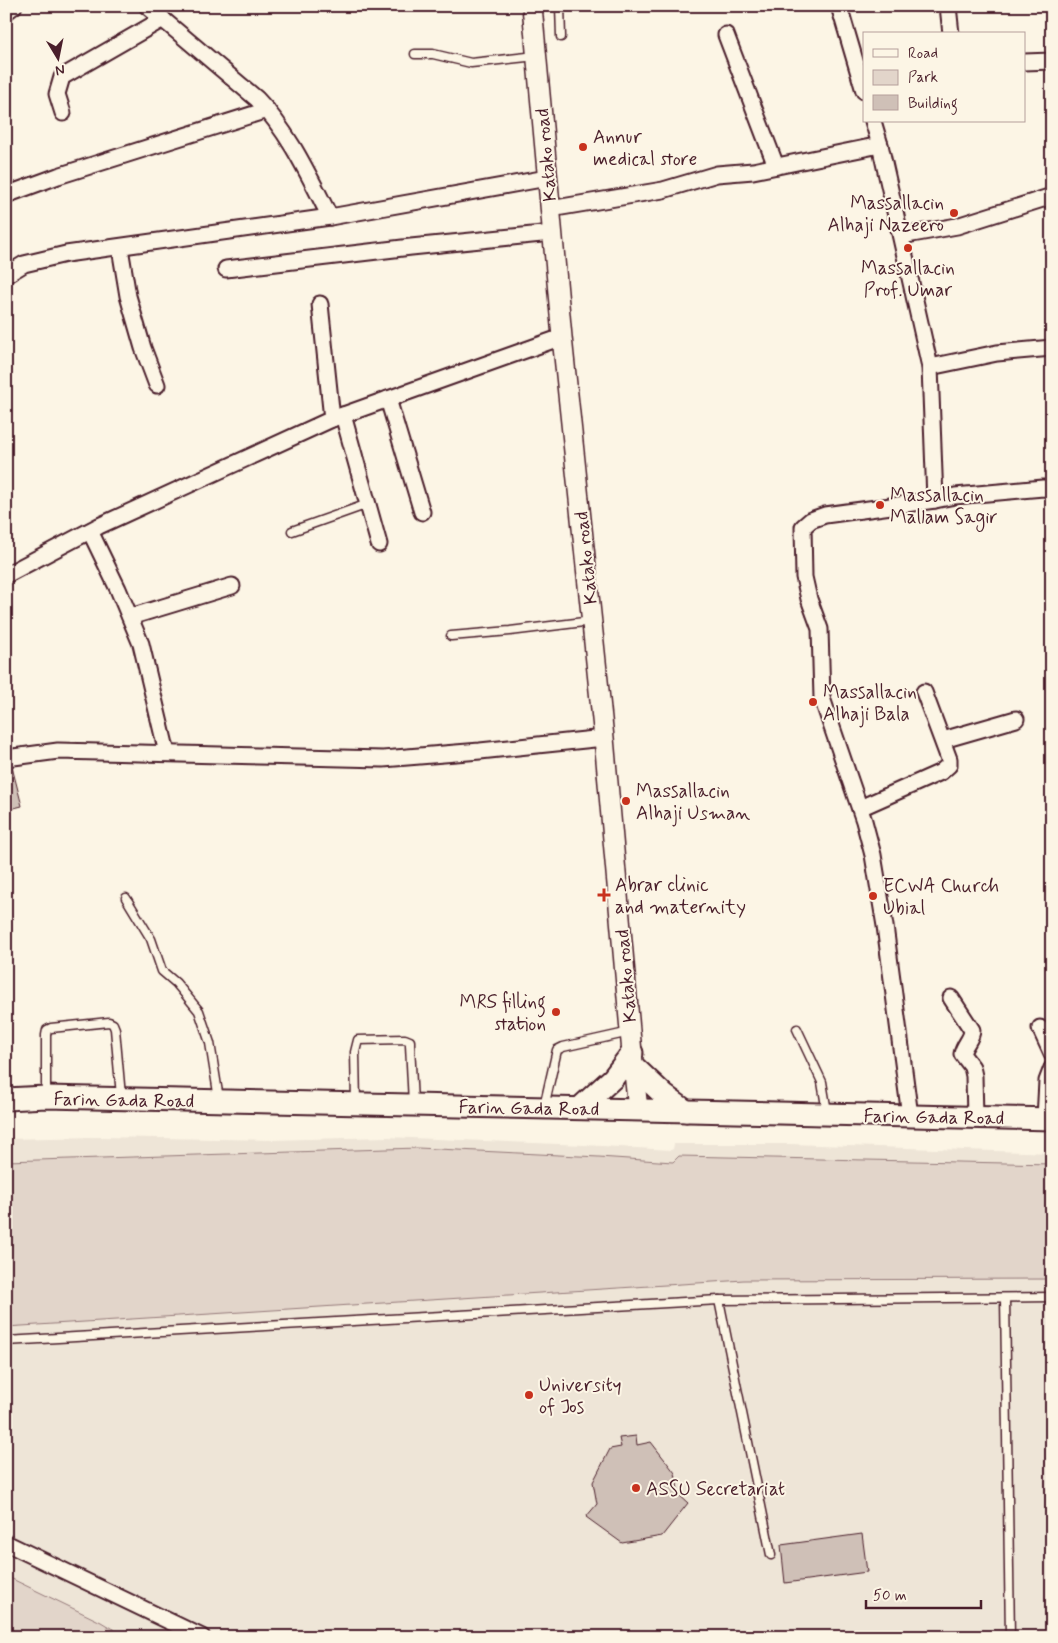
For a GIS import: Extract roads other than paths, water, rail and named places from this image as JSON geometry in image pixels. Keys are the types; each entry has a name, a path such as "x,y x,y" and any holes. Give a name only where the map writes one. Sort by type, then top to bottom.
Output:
{"main road":[{"path":"580,1108 632,1060 664,1095 686,1111"},
{"name":"Farin Gada Road","path":"6,1099 46,1097 121,1098 1048,1119"}],"street":[{"path":"6,12 14,6"},
{"path":"147,6 257,99 267,110 296,153 330,217"},
{"name":"Katako road","path":"532,6 562,338 604,738 638,1110"},
{"path":"839,6 863,85"},
{"path":"948,6 951,32"},
{"path":"63,113 57,94 62,77 162,19"},
{"path":"726,35 776,166"},
{"path":"1026,62 1052,61"},
{"path":"6,195 58,176 267,110"},
{"path":"873,122 930,367 935,500"},
{"path":"550,209 663,190 717,174 754,171 880,145"},
{"path":"6,275 24,264 66,254 120,248 330,217 547,178"},
{"path":"900,236 957,226 1052,196"},
{"path":"226,269 411,247 552,233"},
{"path":"120,248 128,296 143,348 157,384"},
{"path":"320,304 337,417 368,504 379,544"},
{"path":"7,572 90,531 337,417 562,338"},
{"path":"930,367 997,353 1052,348"},
{"path":"388,399 422,512"},
{"path":"910,1116 884,917 873,855 860,808 822,698 820,629 809,600 804,577 803,527 811,520 825,515 955,496 999,491 1052,489"},
{"path":"90,531 118,589 141,644 167,753"},
{"path":"130,618 232,586"},
{"path":"860,808 941,772 949,765 949,759 924,692"},
{"path":"942,740 1016,720"},
{"path":"6,758 58,751 383,759 480,752 604,738"},
{"path":"952,998 972,1030 972,1034 963,1047 962,1054 972,1067 974,1076 975,1117"},
{"path":"1040,1028 1052,1054"},
{"path":"1048,1119 1047,1081 1052,1068"},
{"path":"6,1543 202,1637"}],"lane":[{"path":"560,6 561,37"},
{"path":"416,54 433,54 471,62 536,56"},
{"path":"292,531 368,504"},
{"path":"450,636 592,621"},
{"path":"126,898 151,939 162,972 176,984 199,1010 210,1043 219,1101"},
{"path":"46,1097 47,1030 50,1028 109,1022 113,1024 114,1029 121,1098"},
{"path":"797,1028 822,1082 827,1114"},
{"path":"544,1107 557,1050 630,1032"},
{"path":"356,1104 355,1052 358,1040 405,1039 410,1041 413,1105"},
{"path":"6,1341 719,1300 1052,1297"},
{"path":"1004,1298 1010,1637"},
{"path":"719,1300 771,1555"}],"place":[{"name":"Annur medical store","path":"583,147"},
{"name":"Massallacin Alhaji Nazeero","path":"954,213"},
{"name":"Massallacin Prof. Umar","path":"908,248"},
{"name":"Massallacin Mallam Sagir","path":"880,505"},
{"name":"Massallacin Alhaji Bala","path":"813,702"},
{"name":"Massallacin Alhaji Usman","path":"626,801"},
{"name":"Abrar clinic and maternity","path":"604,895"},
{"name":"ECWA Church Ubial","path":"873,896"},
{"name":"MRS filling station","path":"556,1012"},
{"name":"University of Jos","path":"529,1395"},
{"name":"ASSU Secretariat","path":"636,1488"}]}
